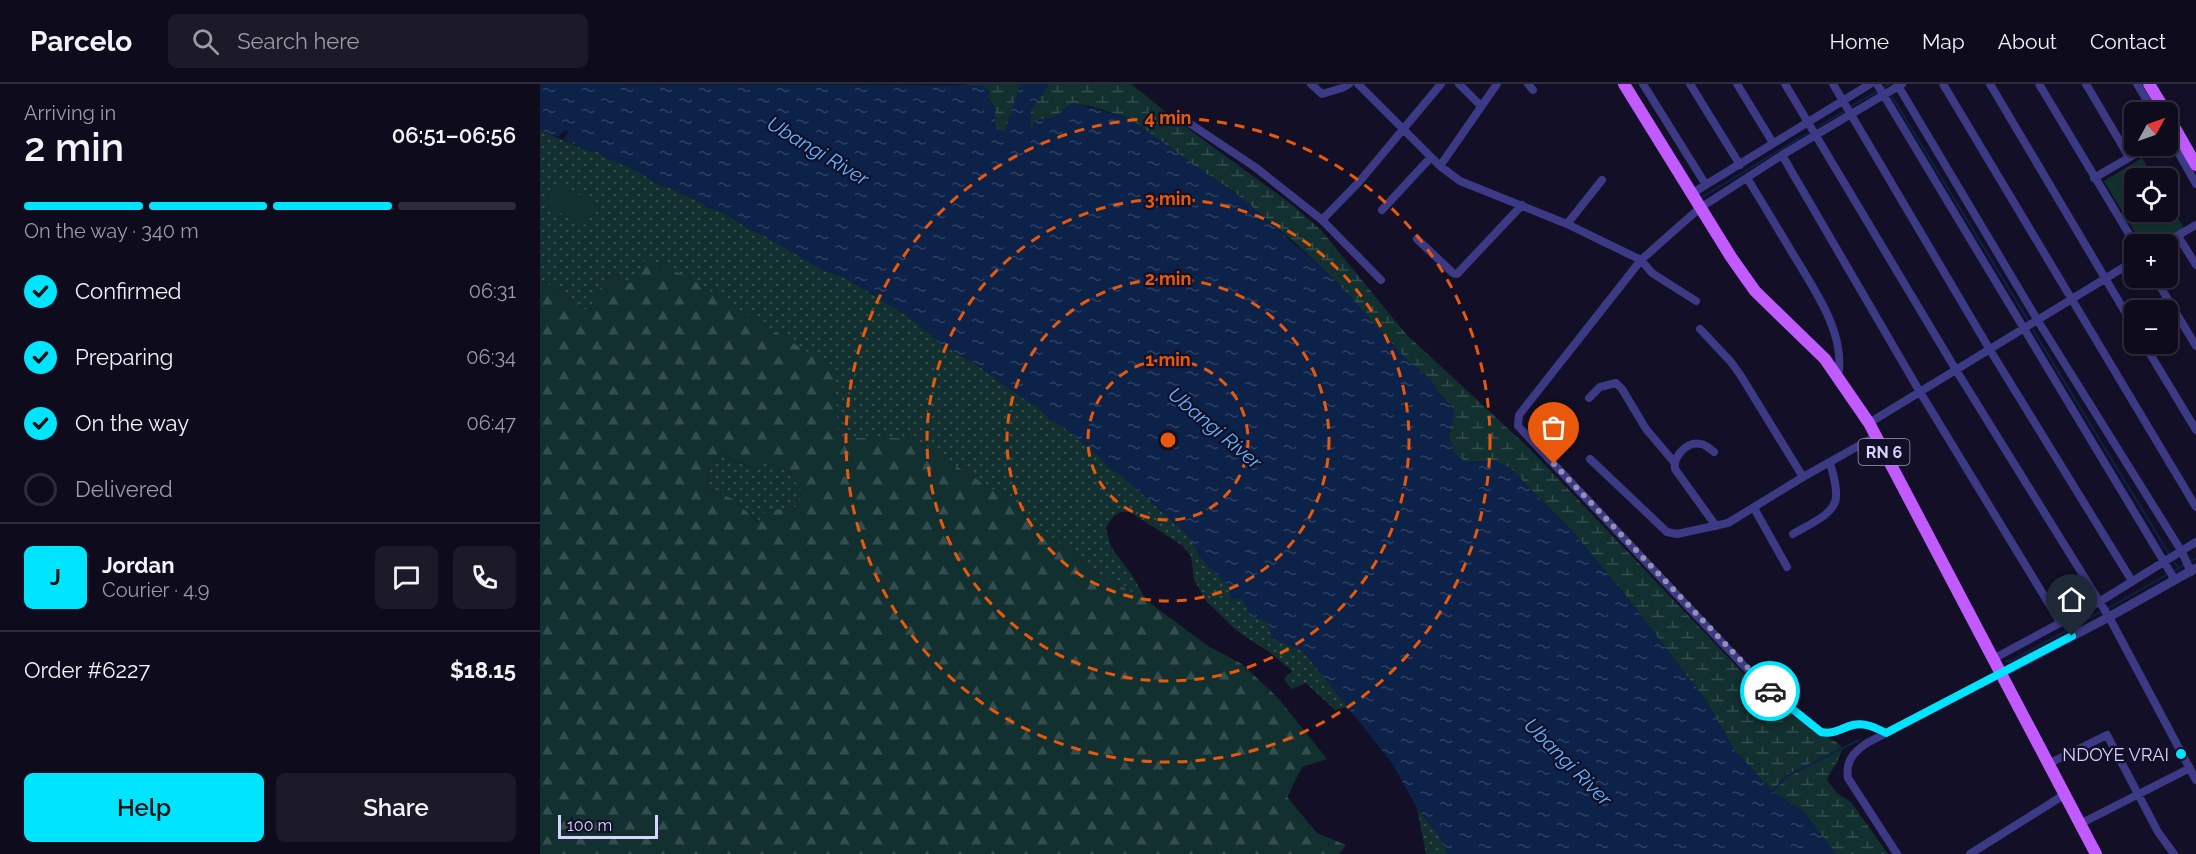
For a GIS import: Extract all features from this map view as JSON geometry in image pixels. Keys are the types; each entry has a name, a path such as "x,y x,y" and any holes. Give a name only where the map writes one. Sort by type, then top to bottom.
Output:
{"main road":[{"name":"RN 6","path":"1624,84 1691,194 1755,291 1825,359 1869,423 2096,854"},
{"path":"2149,84 2160,102"},
{"path":"2178,133 2196,165"}],"street":[{"path":"1311,84 1322,94 1349,84"},
{"path":"1358,84 1440,166 1460,181 1567,224 1641,260 1652,273 1696,301"},
{"path":"1322,220 1359,182 1441,84"},
{"path":"1459,84 1481,106"},
{"path":"1440,166 1497,84"},
{"path":"1643,84 1706,185"},
{"path":"1690,84 1740,165"},
{"path":"1737,84 1773,143"},
{"path":"1785,84 1956,370 2109,617 2196,780"},
{"path":"1833,84 1990,350 2132,581"},
{"path":"1691,194 1870,84"},
{"path":"1877,84 2175,580"},
{"path":"1943,84 2196,507"},
{"path":"1990,84 2124,310"},
{"path":"2039,84 2129,234"},
{"path":"2086,84 2129,157 2094,178"},
{"path":"2137,84 2148,102"},
{"path":"1886,733 1869,725 1854,725 1829,734 1821,732 1763,686 1518,426 1517,421 1519,415 1641,260 1700,208 1782,155 1899,85 2038,321 2194,570 1857,750 1850,757 1846,769 1848,778 1897,854"},
{"path":"1189,123 1256,167 1322,220 1381,280"},
{"path":"2178,152 2196,184"},
{"path":"1782,155 1920,392 2060,622"},
{"path":"1382,210 1431,157"},
{"path":"1748,178 1827,313 1840,352 1838,376"},
{"path":"1567,224 1602,180"},
{"path":"1417,239 1453,273 1457,274 1522,206"},
{"path":"2196,225 2178,236 2196,265"},
{"path":"1869,423 2124,267"},
{"path":"2161,288 2196,346"},
{"path":"1700,329 1736,369 1803,477"},
{"path":"2150,354 2196,430"},
{"path":"1589,398 1593,392 1607,384 1616,384 1622,389 1646,429 1674,462 1675,469 1716,526"},
{"path":"1590,459 1667,532 1677,534 1728,523 1876,436"},
{"path":"1674,462 1678,455 1693,444 1700,444 1714,452"},
{"path":"1793,534 1830,510 1835,503 1837,494 1830,463"},
{"path":"1754,508 1787,567"},
{"path":"1993,659 2099,602 2196,542"},
{"path":"2048,764 2107,735 2158,832 2174,854"},
{"path":"2080,824 2190,768"},
{"path":"1970,854 2064,795"}],"green space":[{"path":"965,84 1021,84 1005,132 998,131 994,125 995,108 988,98 989,91"},
{"path":"1049,84 1131,84 1172,117 1290,203 1321,230 1406,334 1529,448 1745,675 1815,732 1839,744 1842,748 1841,752 1827,780 1837,793 1851,802 1888,854 1836,854 1803,811 1771,790 1733,748 1707,702 1626,596 1572,531 1510,468 1495,461 1465,462 1453,452 1449,436 1454,412 1450,404 1336,281 1293,241 1234,192 1123,116 1072,103 1055,117 1041,120 1030,131 1031,109"},
{"path":"540,130 588,151 598,152 604,157 637,171 661,186 703,203 706,207 721,211 823,270 846,278 906,315 939,343 977,365 1028,402 1039,407 1048,418 1062,426 1099,456 1189,536 1201,558 1267,621 1272,638 1303,651 1348,707 1335,710 1306,683 1291,689 1284,679 1292,671 1272,654 1237,631 1207,602 1194,580 1191,556 1183,546 1130,512 1115,515 1106,528 1111,547 1132,575 1146,600 1093,571 998,493 913,438 838,438 750,317 686,276 632,283 606,276 589,312 540,279"},
{"path":"2142,158 2148,168 2125,168"},
{"path":"2124,169 2124,214 2104,181"},
{"path":"553,184 596,202 586,225 542,204"},
{"path":"2178,218 2184,228 2174,234 2136,234 2129,222 2178,222"},
{"path":"646,259 686,276 835,369 838,438 913,438 998,493 1093,571 1146,600 1208,646 1242,664 1278,698 1327,759 1302,767 1287,797 1317,833 1346,845 1339,854 540,854 540,279 589,312 606,276 632,283","holes":["721,454 752,468 761,458 789,473 802,491 796,507 766,511 758,522 733,499 707,488 709,464"]},
{"path":"721,454 751,468 761,458 789,473 802,491 796,507 766,511 759,522 733,499 707,488 709,464"},
{"path":"1417,808 1440,837 1448,854 1426,854"}],"water":[{"name":"Ubangi River","path":"540,84 979,85 988,88 988,98 995,109 995,126 1003,132 1007,129 1021,84 1049,84 1031,109 1030,129 1036,120 1055,117 1072,103 1123,116 1133,121 1247,202 1336,281 1450,404 1454,412 1449,436 1454,452 1465,462 1495,461 1510,468 1572,531 1626,596 1707,702 1733,748 1771,790 1803,811 1836,854 1448,854 1440,837 1417,808 1392,763 1303,651 1272,638 1267,621 1250,616 1243,600 1231,599 1228,586 1201,558 1189,536 1099,456 1062,426 1048,418 1039,407 1028,402 977,365 939,343 906,315 846,278 823,270 721,211 706,207 703,203 661,186 637,171 604,157 598,152 588,151 563,139 569,132 565,130 558,137 540,130"}],"waterway":[{"path":"1881,89 1889,84"},
{"path":"1852,106 1878,91"},
{"path":"1891,95 2029,322"},
{"path":"1818,127 1843,112"},
{"path":"1699,199 1808,133"},
{"path":"2033,330 2169,554"},
{"path":"2107,609 2196,558"},
{"path":"2174,562 2179,569"},
{"path":"2006,661 2011,661 2102,611"},
{"path":"1772,792 1787,776 1859,740"}],"way so far":[{"path":"1554,464 1770,691"}],"place":[{"name":"NDOYE VRAI","path":"2181,754"}],"route":[{"path":"1770,691 1821,732 1829,734 1854,725 1869,725 1886,733 2072,636"}]}
